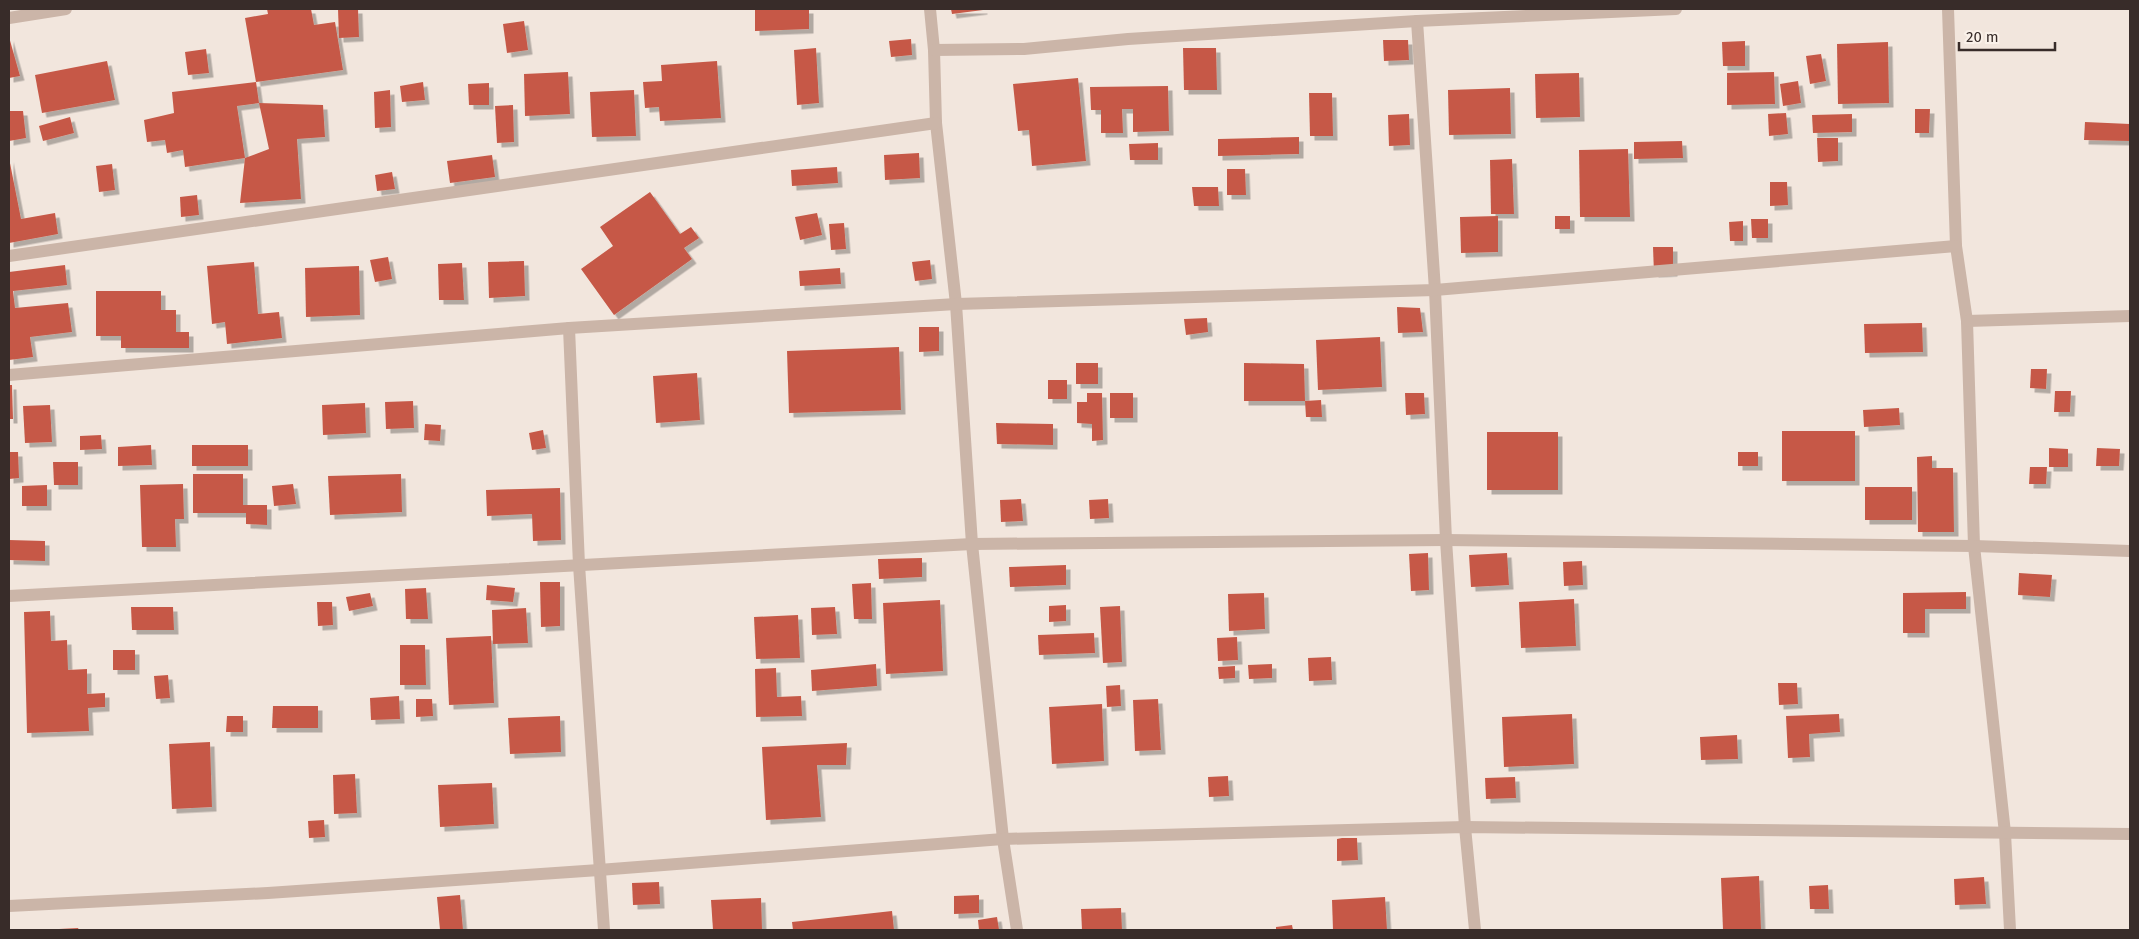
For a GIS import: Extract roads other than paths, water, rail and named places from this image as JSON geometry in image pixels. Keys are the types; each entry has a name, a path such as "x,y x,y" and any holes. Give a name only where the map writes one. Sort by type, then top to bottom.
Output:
{"street":[{"path":"9,18 66,9"},
{"path":"930,9 934,50 936,123 956,304 972,544 1003,839 1017,930"},
{"path":"934,50 1024,49 1128,39 1417,21 1676,9"},
{"path":"1948,9 1956,246 1967,321 1974,546 2005,834 2010,930"},
{"path":"1417,21 1435,290 1446,540 1465,827 1475,930"},
{"path":"9,256 936,123"},
{"path":"9,375 569,328 956,304 1435,290 1956,246"},
{"path":"1967,321 2130,316"},
{"path":"569,328 579,565 604,930"},
{"path":"9,596 972,544 1446,540 1974,546 2130,551"},
{"path":"9,906 268,893 1003,839 1465,827 2130,834"}]}
